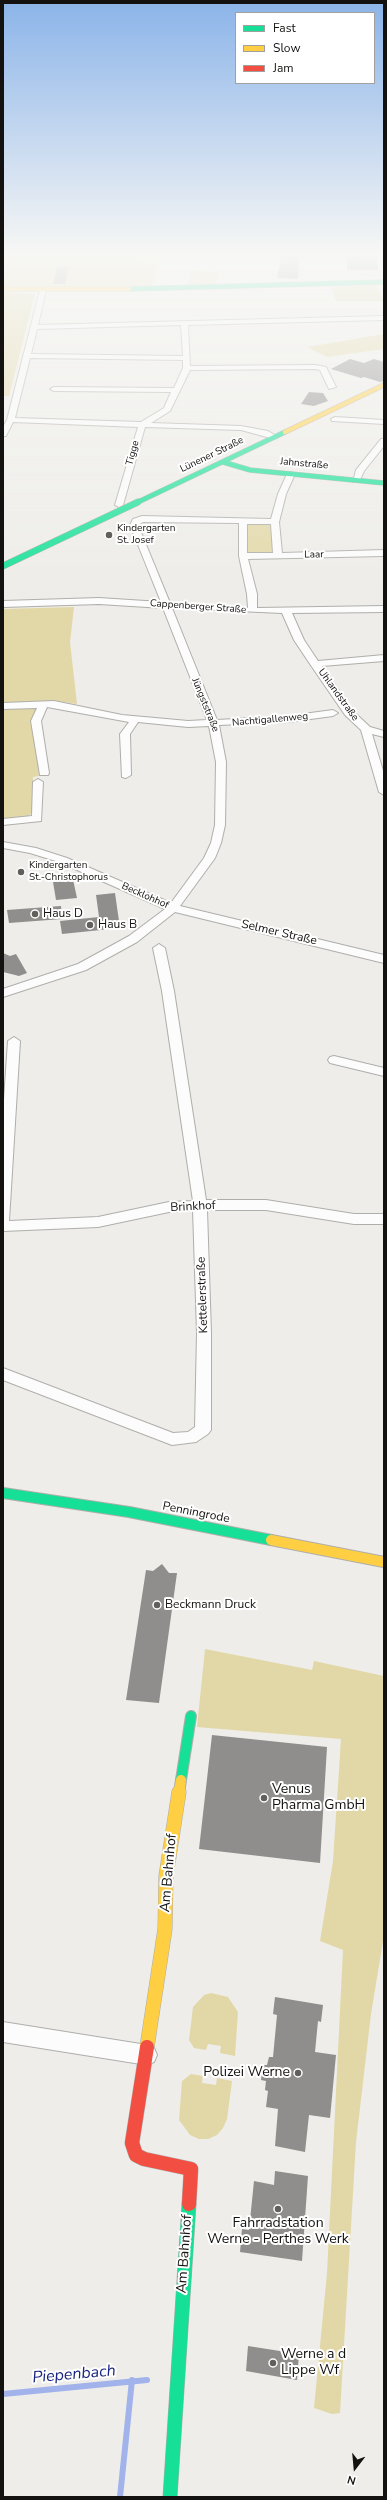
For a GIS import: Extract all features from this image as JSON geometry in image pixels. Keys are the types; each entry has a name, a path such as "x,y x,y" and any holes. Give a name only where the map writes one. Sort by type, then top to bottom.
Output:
{"street":[{"path":"3,434 11,420 23,370"},
{"name":"Tigge","path":"119,505 142,424 166,409 186,370"},
{"path":"323,370 332,387"},
{"name":"Lünener Straße","path":"3,566 384,385"},
{"path":"54,389 176,390"},
{"path":"335,419 384,422"},
{"path":"11,420 241,428 265,433 274,437"},
{"path":"356,480 360,470 384,441"},
{"name":"Jahnstraße","path":"223,462 250,470 384,483"},
{"path":"278,556 275,522 282,494 291,474"},
{"name":"Jüngststraße","path":"3,993 67,973 93,962 133,939 173,908 197,876 216,843 220,825 221,762 214,724 165,605 134,523 147,519 243,522"},
{"path":"253,611 252,594 243,556 243,522 275,522"},
{"name":"Lünener Straße","path":"3,574 50,545"},
{"name":"Laar","path":"243,556 384,554"},
{"name":"Cappenberger Straße","path":"6,604 99,601 253,611 384,609"},
{"name":"Uhlandstraße","path":"286,611 299,640 315,664 349,713 366,729 384,792"},
{"name":"Uhlandstraße","path":"315,664 384,658"},
{"path":"3,822 37,819 41,777 36,721 44,704"},
{"name":"Nachtigallenweg","path":"3,706 44,704 70,705 135,720 214,724 333,713"},
{"path":"126,775 125,734 135,720"},
{"path":"366,729 384,734"},
{"name":"Becklohhof","path":"3,845 32,850 63,860 173,908"},
{"name":"Selmer Straße","path":"173,908 384,959"},
{"name":"Kettelerstraße","path":"3,1374 172,1439 186,1440 200,1433 204,1426 200,1205 168,991 160,948"},
{"path":"3,1219 14,1041"},
{"path":"334,1060 384,1072"},
{"name":"Brinkhof","path":"3,1226 98,1222 169,1207 200,1205 266,1205 354,1219 384,1219"},
{"name":"Penningrode","path":"3,1493 129,1512 384,1562"},
{"name":"Am Bahnhof","path":"170,2497 191,2169 144,2159 136,2155 132,2143 147,2055 165,1929 164,1897 166,1876 191,1716"},
{"path":"3,2032 147,2055"}],"shaded area":[{"path":"3,370 16,370 9,396 3,396"},
{"path":"247,523 271,524 274,554 248,554"},
{"path":"74,607 70,642 77,704 56,701 3,703 3,609"},
{"path":"40,706 33,721 39,776 33,777 33,812 26,818 3,821 3,708"},
{"path":"205,1649 312,1670 314,1661 384,1676 384,1935 371,2014 356,2142 340,2413 332,2414 314,2408 327,2273 343,1950 320,1941 333,1861 341,1739 197,1727"},
{"path":"211,1993 228,1997 238,2012 235,2056 220,2053 221,2046 208,2044 206,2050 194,2048 189,2040 193,2007 204,1995"},
{"path":"191,2074 203,2076 202,2083 216,2085 217,2078 232,2081 227,2119 223,2128 217,2135 208,2139 199,2139 190,2135 179,2120 182,2081"}],"building":[{"path":"333,370 384,370 384,381 380,382 364,377 361,378"},
{"path":"309,392 323,393 328,401 314,406 301,404"},
{"path":"72,875 77,898 56,900 52,876"},
{"name":"Haus B","path":"115,893 120,928 62,934 60,921 99,917 96,895"},
{"name":"Haus D","path":"61,906 62,919 9,923 7,910"},
{"path":"3,953 10,956 16,954 27,973 19,976 3,972"},
{"name":"Beckmann Druck","path":"162,1564 169,1573 177,1573 159,1703 126,1700 146,1570 153,1571"},
{"name":"Venus Pharma GmbH","path":"212,1735 327,1747 320,1863 199,1849"},
{"name":"Polizei Werne","path":"275,1997 323,2005 321,2022 318,2021 315,2052 336,2055 330,2118 309,2115 305,2152 275,2146 278,2109 266,2107 268,2091 265,2090 266,2081 261,2080 263,2065 267,2065 269,2057 273,2057 277,2015 273,2014"},
{"name":"Fahrradstation Werne - Perthes Werk","path":"275,2171 308,2176 302,2261 240,2252 242,2229 249,2230 254,2181 274,2185"},
{"name":"Werne a d Lippe Wf","path":"248,2346 299,2354 297,2380 246,2371"}],"waterway":[{"name":"Piepenbach","path":"132,2381 147,2380"},
{"name":"Piepenbach","path":"3,2394 132,2381"},
{"path":"120,2497 132,2381"}],"traffic: fast":[{"path":"3,566 285,432"},
{"path":"223,462 250,470 384,483"},
{"path":"3,1493 129,1512 271,1540"},
{"path":"181,1780 191,1716"},
{"path":"170,2497 189,2204"}],"traffic: slow":[{"path":"285,432 384,385"},
{"path":"271,1540 384,1562"},
{"path":"147,2047 165,1929 166,1876 181,1780"}],"traffic: jam":[{"path":"147,2047 132,2143 136,2155 144,2159 191,2169 189,2204"}],"place":[{"name":"Kindergarten St. Josef","path":"109,535"},
{"name":"Kindergarten St.-Christophorus","path":"21,872"},
{"name":"Haus D","path":"35,914"},
{"name":"Haus B","path":"90,925"},
{"name":"Beckmann Druck","path":"157,1605"},
{"name":"Venus Pharma GmbH","path":"264,1798"},
{"name":"Polizei Werne","path":"298,2073"},
{"name":"Fahrradstation Werne - Perthes Werk","path":"278,2209"},
{"name":"Werne a d Lippe Wf","path":"273,2363"}]}
